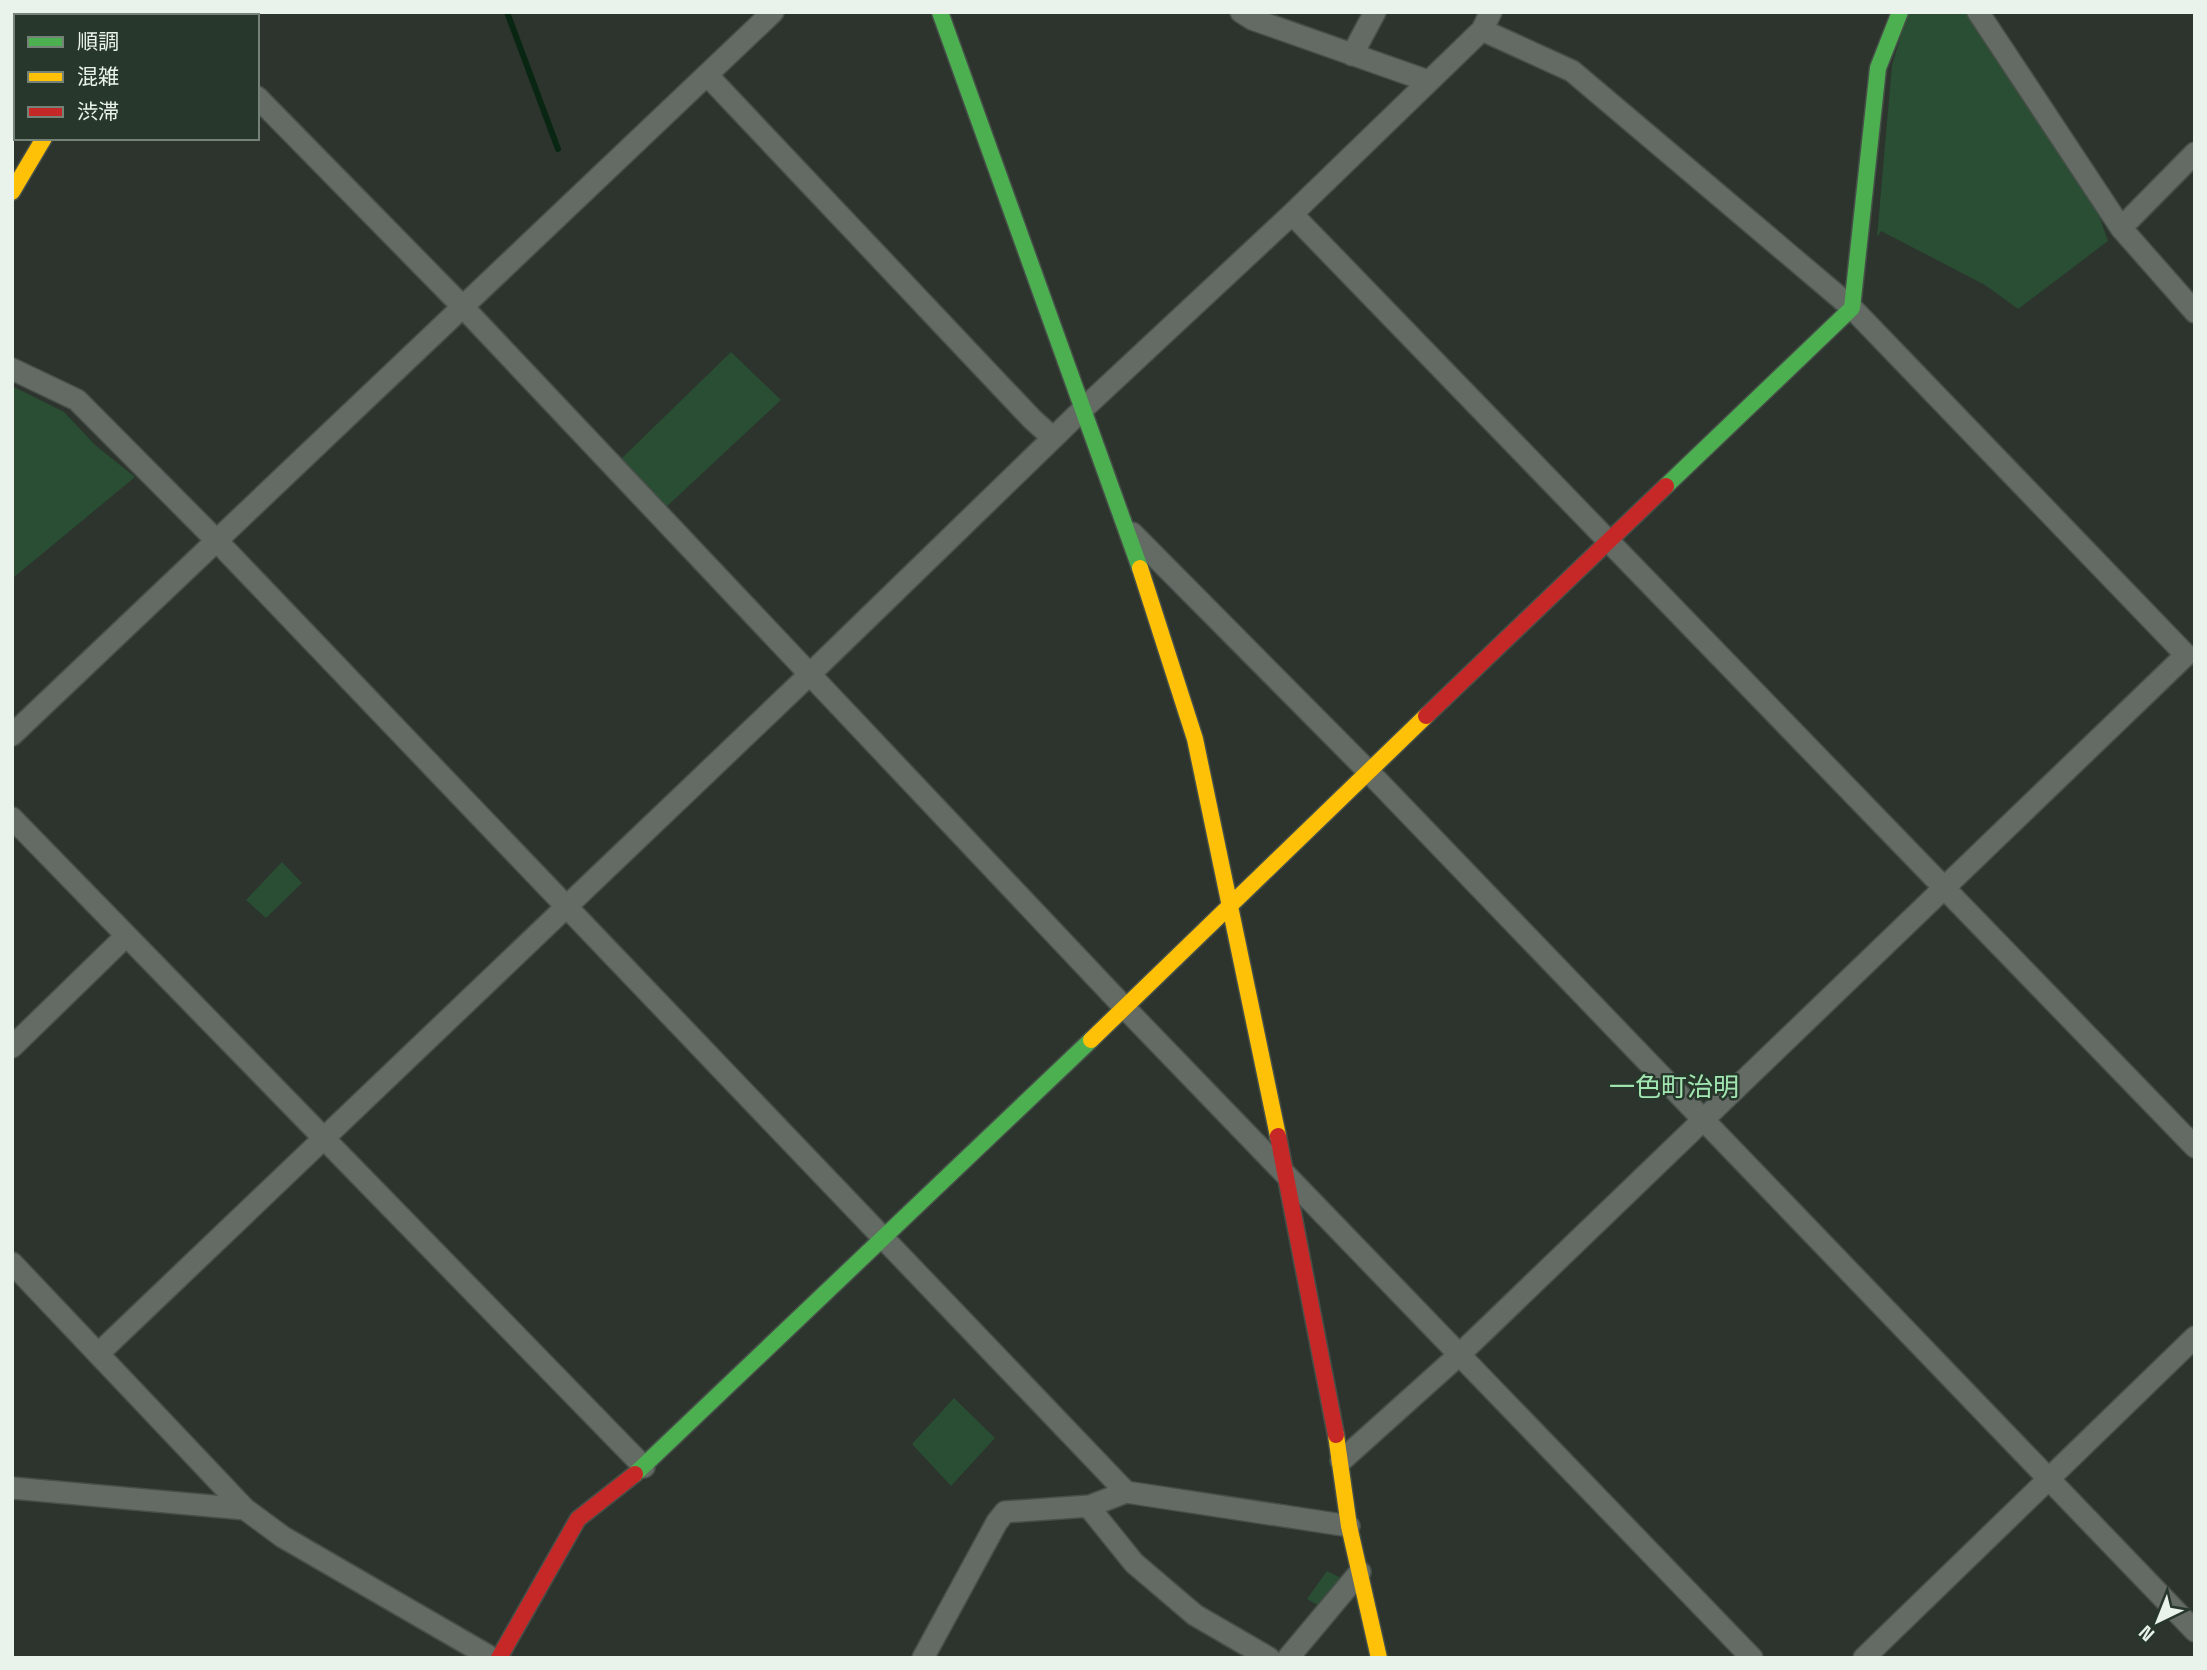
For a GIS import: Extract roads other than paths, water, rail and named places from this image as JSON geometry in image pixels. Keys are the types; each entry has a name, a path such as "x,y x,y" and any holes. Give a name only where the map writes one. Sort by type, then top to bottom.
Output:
{"main road":[{"path":"940,12 1082,410 1128,529 1195,739 1286,1172 1341,1461 1349,1525 1379,1658"},
{"path":"499,1658 578,1519 644,1467 1852,307 1878,68 1899,12"},
{"path":"12,192 43,140"}],"street":[{"path":"12,735 773,12"},
{"path":"1352,55 1376,12"},
{"path":"1978,12 2121,228 2195,312"},
{"path":"1250,14 1428,82"},
{"path":"98,1354 809,675 1082,410 1292,214 1428,82 1486,21 1572,71 1852,307 2186,655 1459,1355 1341,1461"},
{"path":"708,75 1031,419 1053,439"},
{"path":"259,99 462,306 1125,1008 1752,1658"},
{"path":"2121,228 2195,153"},
{"path":"1292,214 2195,1147"},
{"path":"12,369 77,400 217,541 1126,1492"},
{"path":"1128,529 1368,771 2195,1631"},
{"path":"12,818 644,1467"},
{"path":"12,1047 126,936"},
{"path":"12,1263 245,1509 283,1537 492,1658"},
{"path":"1864,1658 2195,1337"},
{"path":"12,1488 245,1509"},
{"path":"923,1658 1005,1512 1088,1506 1126,1492 1349,1525"},
{"path":"1088,1506 1135,1563 1195,1615 1269,1658"},
{"path":"1288,1658 1360,1572"}],"waterway":[{"path":"507,12 558,149"}],"district":[{"name":"一色町治明","path":"1674,1087"}]}
